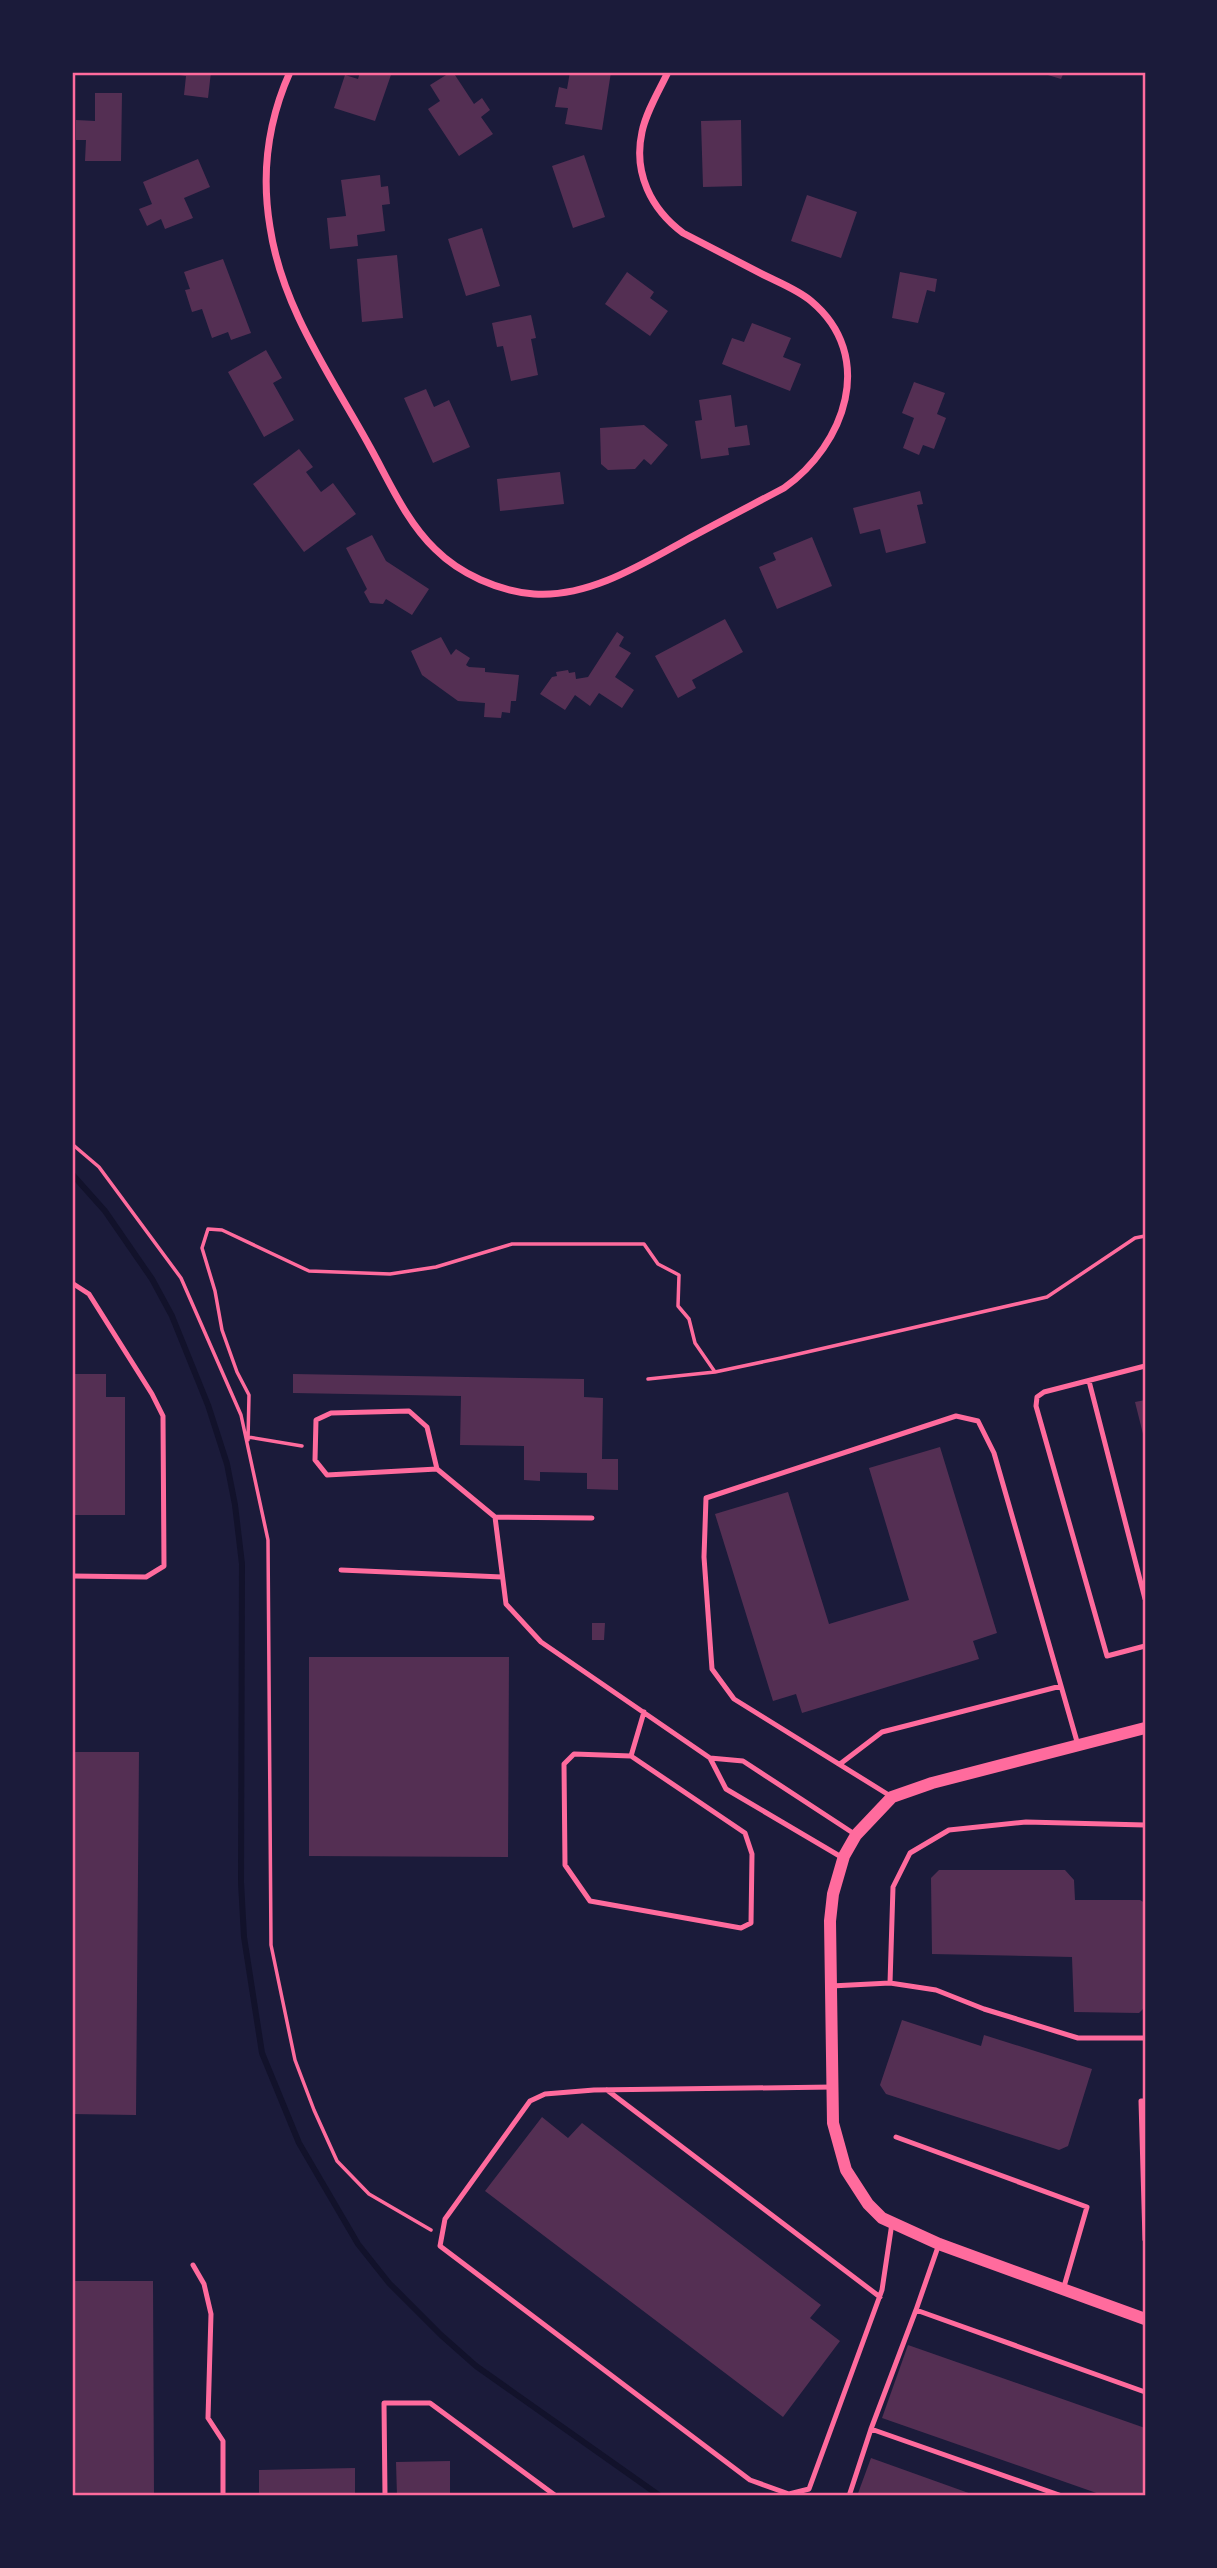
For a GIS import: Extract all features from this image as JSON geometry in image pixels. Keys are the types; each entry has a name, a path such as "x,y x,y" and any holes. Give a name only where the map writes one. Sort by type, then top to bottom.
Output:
{"street":[{"path":"290,72 274,114 266,164 266,194 270,227 284,285 295,312 417,529 450,562 470,575 514,591 547,594 584,588 616,577 784,488 804,474 832,438 846,396 844,353 827,316 810,300 789,287 683,233 655,206 646,190 639,152 642,131 668,72"},
{"path":"1145,1728 932,1783 892,1797 856,1835 843,1858 831,1908 833,2123 846,2170 868,2204 882,2218 939,2244 1145,2319"}],"lane":[{"path":"72,1283 89,1294 163,1416 164,1566 146,1577 72,1576"},
{"path":"1145,1366 1044,1392 1037,1397 1036,1406 1107,1656 1145,1646"},
{"path":"1089,1381 1145,1599"},
{"path":"437,1469 327,1475 315,1460 317,1420 331,1413 410,1411 428,1427 437,1469 495,1517 592,1518"},
{"path":"892,1797 734,1699 712,1669 704,1557 706,1498 956,1416 978,1421 994,1454 1078,1745"},
{"path":"495,1517 506,1604 541,1642 710,1758 726,1790 843,1858"},
{"path":"341,1570 502,1577"},
{"path":"840,1764 882,1732 1061,1686"},
{"path":"631,1756 644,1712"},
{"path":"574,1755 631,1756 745,1833 752,1854 751,1923 741,1928 590,1901 565,1865 564,1764 574,1755"},
{"path":"710,1758 743,1761 856,1835"},
{"path":"890,1983 893,1887 910,1853 949,1830 1026,1822 1145,1825"},
{"path":"831,1986 890,1983 936,1990 984,2009 1078,2038 1145,2038"},
{"path":"833,2087 607,2090 545,2094 530,2101 445,2219 440,2246 750,2480 789,2494 809,2489 880,2297 892,2223"},
{"path":"607,2090 880,2297"},
{"path":"1145,2101 1141,2101 1145,2240"},
{"path":"896,2137 1087,2207 1063,2290"},
{"path":"849,2496 939,2244"},
{"path":"193,2265 204,2284 211,2314 208,2418 223,2441 223,2496"},
{"path":"916,2310 1145,2392"},
{"path":"386,2496 384,2403 430,2403 556,2496"},
{"path":"871,2429 1062,2496"}],"path":[{"path":"72,1144 99,1167 181,1278 241,1415 247,1437 268,1540 271,1945 295,2060 337,2161 369,2194 442,2237"},
{"path":"247,1437 249,1395 237,1372 222,1330 215,1291 202,1248 208,1228 222,1230 309,1271 390,1274 436,1267 512,1244 644,1244 658,1264 679,1275 678,1306 689,1319 695,1343 715,1372"},
{"path":"648,1379 715,1372 1047,1297 1135,1238 1145,1236"},
{"path":"247,1437 315,1448"}],"building":[{"path":"173,72 211,72 208,98 184,95 186,76"},
{"path":"360,72 392,72 375,121 334,108 345,75 358,79"},
{"path":"451,72 474,104 482,98 490,110 481,117 493,134 459,156 428,109 440,101 430,85"},
{"path":"570,72 611,72 602,130 565,124 568,108 555,107 559,87 567,89"},
{"path":"1038,72 1064,72 1061,79"},
{"path":"95,93 122,93 121,161 85,161 86,140 76,140 76,120 95,121"},
{"path":"741,120 742,186 703,187 701,121"},
{"path":"584,155 605,217 573,228 552,166"},
{"path":"198,159 210,187 184,198 193,218 165,229 161,219 147,226 139,209 152,204 143,182"},
{"path":"380,175 381,187 388,186 390,204 382,205 385,231 357,235 358,246 330,249 327,218 346,216 341,180"},
{"path":"807,195 857,212 841,258 791,241"},
{"path":"482,228 500,286 466,296 448,239"},
{"path":"397,255 403,318 362,322 357,259"},
{"path":"223,259 251,333 231,340 228,332 212,338 202,309 192,312 185,290 190,289 184,272"},
{"path":"627,272 654,292 650,298 668,311 650,336 605,304"},
{"path":"900,272 937,279 935,292 927,290 918,323 892,318"},
{"path":"531,315 536,338 531,339 538,375 511,381 503,346 497,347 492,323"},
{"path":"752,323 791,338 783,357 801,364 790,391 722,364 732,338 744,342"},
{"path":"266,350 282,378 273,383 294,420 264,437 228,372"},
{"path":"914,382 945,393 937,414 946,418 934,449 923,445 919,455 903,448 914,418 902,413"},
{"path":"426,389 434,407 449,400 470,447 433,463 404,398"},
{"path":"731,395 735,427 747,425 750,445 728,448 729,455 701,459 695,421 702,420 699,400"},
{"path":"644,425 668,445 651,465 644,459 635,469 608,470 601,464 600,428"},
{"path":"299,449 313,467 306,472 321,492 333,483 356,514 304,552 253,484"},
{"path":"560,472 564,504 500,511 497,479"},
{"path":"920,491 923,504 917,505 926,543 886,553 880,529 860,534 853,508"},
{"path":"372,535 386,561 429,589 412,615 386,599 383,604 370,603 364,592 367,589 346,548"},
{"path":"812,537 832,586 777,609 759,567 776,560 773,553"},
{"path":"725,619 743,652 692,680 696,688 678,698 655,656"},
{"path":"617,632 624,637 619,646 631,653 615,677 634,690 622,708 599,693 590,706 575,695 565,710 540,694 552,677 557,676 556,672 575,672 576,679 588,677"},
{"path":"441,637 451,655 456,649 470,658 466,665 469,667 485,668 485,672 519,675 516,701 511,701 510,713 502,712 501,718 484,717 485,703 458,701 422,675 411,651"},
{"path":"72,1374 106,1374 106,1397 125,1397 125,1515 72,1515"},
{"path":"293,1374 584,1379 584,1397 603,1398 602,1459 618,1459 618,1490 587,1489 587,1473 540,1472 540,1481 524,1480 524,1446 460,1445 461,1396 293,1393"},
{"path":"1145,1400 1145,1438 1144,1438 1135,1402"},
{"path":"940,1447 997,1633 973,1641 979,1659 802,1713 796,1694 773,1701 715,1514 788,1492 829,1624 909,1600 869,1468"},
{"path":"592,1623 605,1623 604,1640 592,1640"},
{"path":"309,1657 509,1657 508,1857 309,1856"},
{"path":"72,1752 139,1752 136,2115 72,2114"},
{"path":"939,1870 1065,1870 1074,1880 1075,1900 1140,1900 1145,1903 1145,2007 1139,2013 1074,2012 1072,1957 932,1954 931,1878"},
{"path":"902,2020 981,2046 984,2035 1092,2069 1068,2146 1059,2150 886,2094 880,2085"},
{"path":"542,2117 568,2138 582,2123 821,2305 810,2318 840,2341 783,2417 485,2191"},
{"path":"72,2281 153,2281 154,2496 72,2496"},
{"path":"908,2345 1145,2428 1145,2496 1105,2496 882,2418"},
{"path":"871,2458 977,2496 857,2496"},
{"path":"450,2461 450,2496 397,2496 396,2462"},
{"path":"355,2468 355,2496 259,2496 259,2470"}],"waterway":[{"path":"72,1174 105,1211 152,1279 172,1316 208,1405 227,1464 242,1564 241,1882 244,1937 262,2053 299,2143 358,2244 389,2283 441,2335 476,2366 660,2496"}]}
